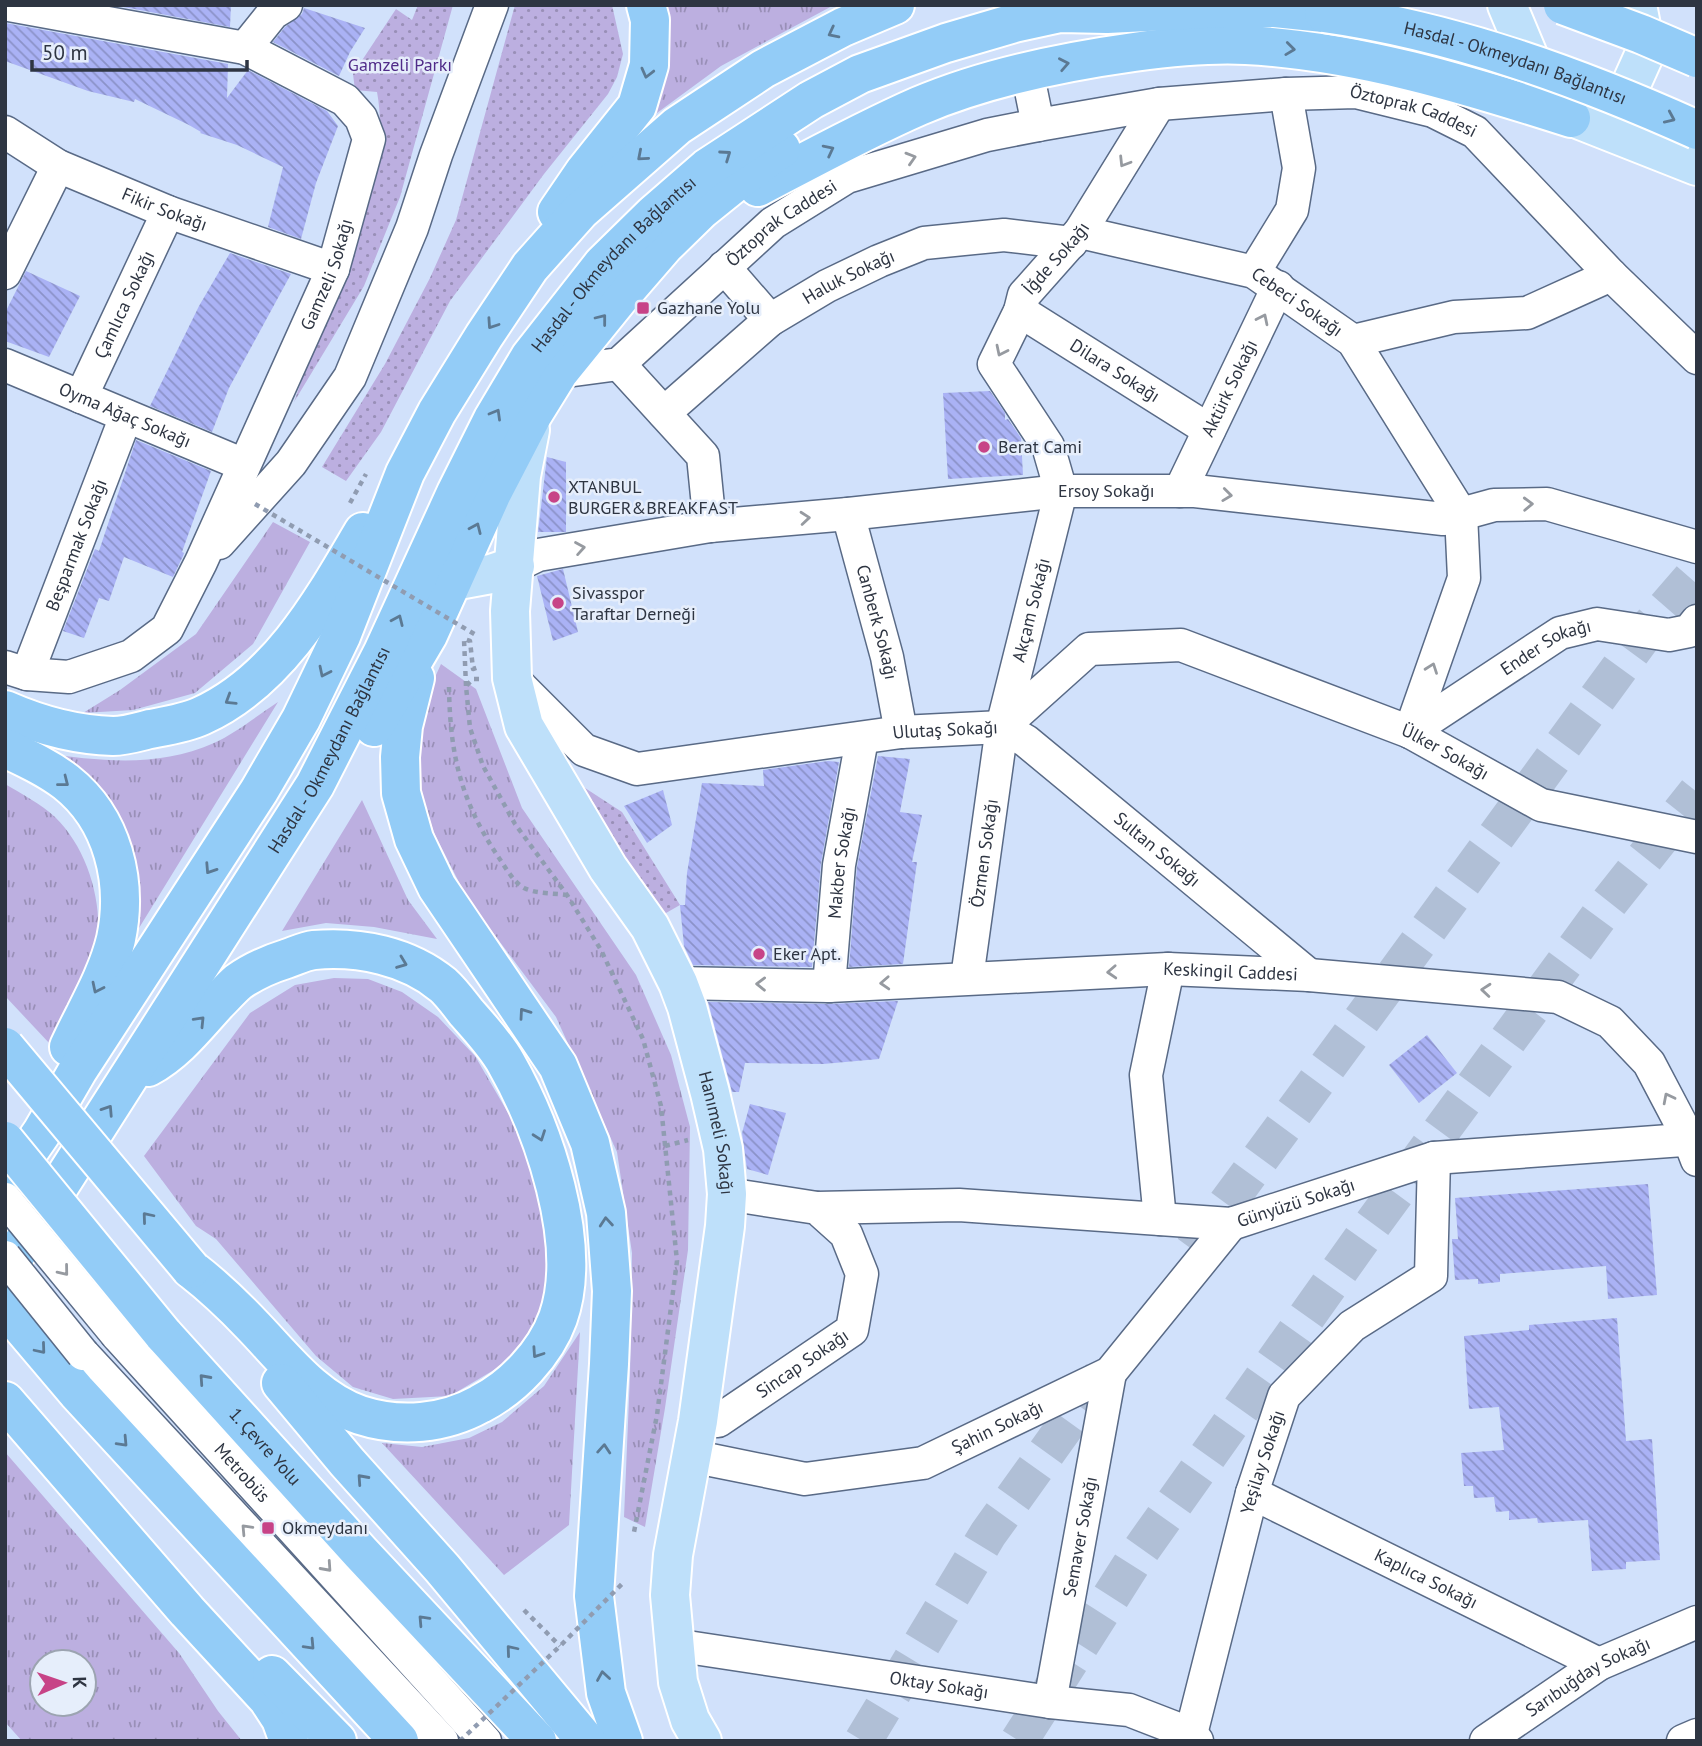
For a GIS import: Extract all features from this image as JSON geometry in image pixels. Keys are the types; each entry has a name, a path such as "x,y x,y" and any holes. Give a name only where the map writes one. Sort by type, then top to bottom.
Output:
{"highway":[{"path":"5,1186 260,791 301,719 341,636 405,473 437,412 530,267 558,212 585,171 637,106 649,65 650,20 646,5"},
{"path":"530,267 580,212 677,127 763,69 843,27 895,5"},
{"path":"1563,5 1642,33 1697,58"},
{"name":"Hasdal - Okmeydanı Bağlantısı","path":"5,1271 315,785 383,652 493,419 530,357 603,264 654,214 707,168 802,106 860,74 910,54 1014,23 1060,13 1275,8 1324,13 1404,27 1546,68 1697,130"},
{"path":"623,1741 606,1693 593,1596 609,1364 611,1291 606,1213 590,1143 558,1066 437,887 414,839 401,793 403,726 448,632 453,581 492,494 533,414 559,372 664,246 701,210 742,177 825,121 874,95 973,58 1040,40 1107,13"},
{"path":"664,246 727,204 920,105 1027,71 1096,57 1178,46 1243,45 1332,55 1470,85 1571,118"},
{"path":"5,710 70,732 115,736 199,717 236,697 269,668 295,638 327,592 376,510 405,473"},
{"path":"180,996 220,964 247,932 326,815 396,686 448,632"},
{"path":"5,748 67,783 89,805 107,832 117,866 120,898 116,939 104,973 64,1059 42,1132"},
{"path":"128,1078 166,1057 237,982 272,964 311,951 340,949 374,953 410,965 443,985 505,1060 532,1114 546,1153 556,1191 566,1258 564,1290 558,1319 535,1359 499,1394 469,1410 433,1422 399,1422 361,1415 327,1398 300,1376 220,1292 191,1269"},
{"path":"5,1047 191,1269 218,1306 330,1442 442,1568 586,1741"},
{"name":"1. Çevre Yolu","path":"5,1142 163,1334 361,1553 537,1741"},
{"path":"5,1307 77,1392 399,1741"},
{"path":"15,1413 109,1518 187,1611 268,1699 281,1719 289,1741"},
{"path":"109,1518 159,1562 337,1741"}],"main road":[{"path":"1507,5 1545,96 1555,110 1697,166"},
{"path":"1571,118 1597,115 1628,91 1646,51 1637,5"},
{"path":"1653,5 1697,66"},
{"name":"Hanımeli Sokağı","path":"533,414 503,570 510,611 492,681 524,726 608,868 650,927 667,982 668,1011 682,1055 725,1226 689,1432 672,1568 666,1646 675,1727 682,1741"},
{"path":"453,581 503,570"},
{"name":"Hanımeli Sokağı","path":"667,982 687,1007 710,1093 723,1149 717,1193"},
{"name":"Hanımeli Sokağı","path":"666,1646 690,1720 702,1741"}],"street":[{"name":"Gamzeli Sokağı","path":"9,5 245,48 345,100 362,118 369,139 333,269 201,562 167,629 131,656 69,677 16,671"},
{"path":"201,562 291,463 351,377 412,228 492,5"},
{"path":"477,41 502,5"},
{"path":"245,48 276,8"},
{"path":"1027,71 1038,125"},
{"name":"Öztoprak Caddesi","path":"619,364 773,223 847,177 987,135 1160,104 1286,94 1356,92 1433,111 1475,132 1611,275 1697,358"},
{"name":"Aktürk Sokağı","path":"1180,491 1209,430 1292,210 1299,168 1286,94"},
{"name":"İğde Sokağı","path":"1061,491 1048,446 994,364 1020,311 1024,295 1076,237 1160,104"},
{"name":"Fikir Sokağı","path":"5,132 58,166 168,212 333,269"},
{"path":"5,274 58,166"},
{"name":"Çamlıca Sokağı","path":"81,397 168,212"},
{"name":"Haluk Sokağı","path":"664,413 770,320 827,286 924,243 1004,235 1076,237"},
{"name":"Cebeci Sokağı","path":"1076,237 1266,279 1353,341 1461,514"},
{"path":"724,267 770,320"},
{"path":"1353,341 1454,317 1527,313 1611,275"},
{"name":"Dilara Sokağı","path":"1020,311 1209,430"},
{"path":"559,372 619,364 703,456 710,526"},
{"name":"Oyma Ağaç Sokağı","path":"5,365 244,464"},
{"name":"Beşparmak Sokağı","path":"16,671 126,416"},
{"path":"265,417 269,429 285,436 311,435"},
{"name":"Ersoy Sokağı","path":"503,570 538,555 710,526 1061,491 1195,491 1443,519 1494,505 1547,504 1697,547"},
{"name":"Akçam Sokağı","path":"1002,727 1061,491"},
{"name":"Canberk Sokağı","path":"848,514 887,657 901,732"},
{"name":"Ülker Sokağı","path":"1461,514 1464,578 1410,732 1541,805 1697,837"},
{"name":"Ender Sokağı","path":"1410,732 1560,633 1597,624 1669,635 1694,629"},
{"name":"Ulutaş Sokağı","path":"492,681 584,750 637,769 901,732 1002,727 1089,649 1181,645 1410,732"},
{"name":"Sultan Sokağı","path":"1002,727 1026,741 1309,975"},
{"name":"Özmen Sokağı","path":"967,978 1002,727"},
{"name":"Makber Sokağı","path":"829,986 839,865 862,739"},
{"path":"1160,1219 1146,1075 1168,969"},
{"name":"Keskingil Caddesi","path":"667,982 829,986 1168,969 1309,975 1558,997 1610,1022 1649,1063 1694,1146"},
{"name":"Günyüzü Sokağı","path":"817,1208 959,1206 1231,1224 1434,1158 1694,1146"},
{"name":"Yeşilay Sokağı","path":"1189,1738 1252,1493 1284,1396 1352,1326 1431,1276 1434,1158"},
{"path":"717,1193 817,1208"},
{"name":"Metrobüs","path":"5,1199 117,1335 485,1741"},
{"name":"Sincap Sokağı","path":"689,1432 718,1421 852,1330 862,1274 846,1234 817,1208"},
{"name":"Şahin Sokağı","path":"689,1432 805,1479 923,1463 1110,1373 1231,1224"},
{"name":"Metrobüs","path":"5,1256 83,1354 442,1741"},
{"name":"Semaver Sokağı","path":"1050,1702 1110,1373"},
{"name":"Kaplıca Sokağı","path":"1252,1493 1599,1664"},
{"name":"Sarıbuğday Sokağı","path":"1486,1741 1599,1664 1697,1622"},
{"name":"Oktay Sokağı","path":"666,1646 1050,1702 1129,1710 1189,1738"},
{"path":"1683,1741 1697,1735"}],"path":[{"path":"255,504 448,632 476,635"},
{"path":"470,641 464,639 492,681 470,728 483,766 515,824 567,895 601,950 643,1039 661,1106 677,1261 657,1415 640,1508"},
{"path":"449,675 450,728 458,779 480,830 516,882 527,890 567,895"},
{"path":"665,1146 702,1137"},
{"path":"460,1741 622,1584"},
{"path":"521,1607 560,1646"}],"green space":[{"name":"Gamzeli Parkı","path":"418,5 453,5 400,197 364,286 294,402 371,183 376,160 380,126 377,92 355,90 353,74 396,9 412,20"},
{"path":"515,5 612,5 623,54 617,77 608,94 544,174 450,301 381,432 346,481 322,467 385,364 430,278 456,220"},
{"path":"649,5 834,5 721,66 646,121"},
{"path":"273,522 310,542 253,644 195,693 133,710 83,713 120,690 196,634"},
{"path":"441,664 476,689 522,808 636,975 671,1055 690,1127 688,1250 645,1527 624,1517 632,1253 617,1152 556,1017 467,898 435,835 418,785 414,743 426,697"},
{"path":"278,702 139,928 137,877 42,753 108,760 172,756 222,739"},
{"path":"565,775 622,812 680,905 666,913 665,930"},
{"path":"5,784 44,808 67,831 86,864 96,902 98,940 92,969 77,1003 50,1044 5,996"},
{"path":"362,800 408,900 437,939 374,927 326,923 282,931"},
{"path":"334,978 368,979 402,992 438,1017 475,1056 511,1118 535,1181 548,1249 547,1294 533,1328 504,1364 450,1396 393,1399 353,1387 316,1356 216,1239 196,1226 144,1156 250,1013 295,985"},
{"path":"580,1332 569,1525 504,1575 382,1443 422,1447 469,1438 502,1422 544,1386"},
{"path":"5,1452 179,1653 242,1741 22,1741 5,1722"}],"building":[{"path":"113,5 231,5 230,27"},
{"path":"304,8 365,28 339,76 273,42 285,27 302,14"},
{"path":"5,23 228,64 227,98 248,70 327,111 338,126 316,183 301,239 268,227 283,167 237,145 200,133 135,99 134,102 88,91 5,61"},
{"path":"230,253 291,274 229,388 212,432 150,406 199,306"},
{"path":"26,271 80,296 49,357 5,341 5,313"},
{"name":"Berat Cami","path":"990,391 1005,413 1005,420 1008,419 1021,438 1023,475 948,479 943,393"},
{"path":"136,440 211,471 182,552 183,556 173,577 124,557 109,601 99,598 84,638 63,631 95,549 99,551"},
{"name":"XTANBUL BURGER&BREAKFAST","path":"547,457 566,462 566,532 538,532"},
{"name":"Sivasspor Taraftar Derneği","path":"563,569 578,632 553,641 537,576"},
{"path":"878,756 910,759 900,812 922,815 912,862 917,862 903,964 849,967 857,867"},
{"path":"828,761 839,762 821,863 812,967 693,965 684,946 680,905 685,905 687,873 702,783 764,786 763,770"},
{"path":"663,790 672,825 647,843 624,806"},
{"path":"898,1001 879,1059 823,1064 745,1063 739,1092 732,1092 708,1002 829,1004"},
{"path":"1427,1035 1457,1073 1419,1103 1389,1065"},
{"path":"750,1104 786,1113 768,1175 747,1169 742,1133"},
{"path":"1648,1184 1657,1295 1608,1299 1606,1266 1500,1274 1500,1282 1478,1284 1478,1279 1455,1280 1452,1239 1458,1239 1455,1198"},
{"path":"1617,1318 1626,1441 1652,1439 1660,1560 1626,1562 1626,1569 1592,1571 1588,1520 1538,1523 1537,1518 1509,1520 1509,1511 1496,1512 1494,1497 1474,1498 1473,1486 1464,1486 1461,1453 1504,1450 1499,1407 1469,1409 1464,1336 1529,1330 1529,1325"}],"tunnel":[{"path":"1193,1250 1651,625 1697,572"},
{"path":"1019,1741 1136,1557 1366,1233 1608,904 1697,792"},
{"path":"863,1741 988,1534 1112,1361"}],"place":[{"name":"Gazhane Yolu","path":"643,308"},
{"name":"Berat Cami","path":"984,447"},
{"name":"XTANBUL BURGER&BREAKFAST","path":"554,497"},
{"name":"Sivasspor Taraftar Derneği","path":"558,603"},
{"name":"Eker Apt.","path":"759,954"},
{"name":"Okmeydanı","path":"268,1528"}]}
